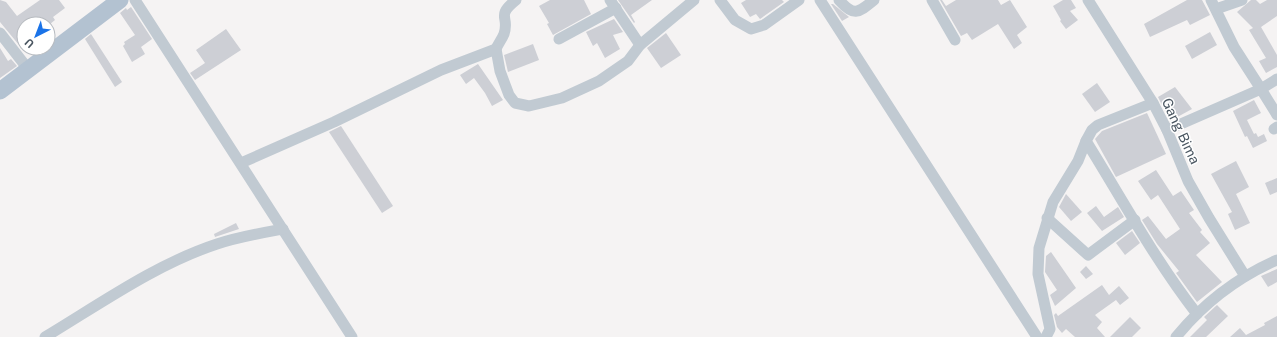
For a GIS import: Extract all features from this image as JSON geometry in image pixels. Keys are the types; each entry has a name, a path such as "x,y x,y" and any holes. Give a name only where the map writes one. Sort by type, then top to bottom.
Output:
{"main road":[{"path":"0,91 120,0"}],"street":[{"path":"135,0 352,337"},
{"path":"516,0 505,9 504,34 496,49 500,71 509,95 515,103 525,106 562,98 600,81 628,61 640,45 694,0"},
{"path":"720,0 736,20 751,29 764,25 799,0"},
{"path":"820,0 1036,337"},
{"path":"839,0 849,11 853,12 860,10 874,0"},
{"path":"932,0 955,40"},
{"name":"Gang Bima","path":"1088,0 1153,103 1167,130 1188,181 1245,276"},
{"path":"1242,0 1213,5 1234,47 1277,115"},
{"path":"559,39 613,4 640,45"},
{"path":"0,33 28,69"},
{"path":"241,164 334,122 441,70 496,49"},
{"path":"1167,130 1261,89 1277,79"},
{"path":"1050,336 1038,274 1037,260 1041,236 1057,193 1078,161 1092,130 1098,125 1153,103"},
{"path":"1086,141 1135,220 1155,256 1197,314"},
{"path":"1047,218 1088,255 1135,220"},
{"path":"45,337 132,284 190,254 233,239 283,229"},
{"path":"1176,337 1197,314 1245,276 1277,260"}],"building":[{"path":"0,0 6,2 17,16 16,41 0,22"},
{"path":"40,0 59,0 65,8 54,16 17,16"},
{"path":"550,0 584,0 591,14 553,35 547,24 549,23 539,6"},
{"path":"618,0 652,0 631,15 635,22 634,23"},
{"path":"746,0 782,0 784,2 760,19 756,14 750,17 741,3"},
{"path":"940,0 942,0 946,6 956,0 998,0 1001,5 1010,0 1027,27 1017,35 1022,43 1014,49 998,24 972,40 967,33 961,36"},
{"path":"1063,0 1071,0 1076,8 1070,11 1078,20 1066,29 1060,21 1061,20 1053,6"},
{"path":"1187,0 1202,0 1210,15 1190,25 1187,20 1150,37 1144,24"},
{"path":"1251,0 1256,0 1260,4 1267,0 1277,0 1277,16 1261,27 1277,55 1277,67 1266,73 1259,61 1266,58 1249,30 1253,28 1237,12"},
{"path":"831,4 833,4 849,17 842,21"},
{"path":"131,7 152,39 141,47 145,54 132,62 123,46 125,44 124,42 135,35 120,13 126,8 127,10"},
{"path":"614,19 623,32 613,35 620,49 605,58 597,43 593,46 586,32"},
{"path":"226,29 241,50 195,80 190,73 205,63 196,50"},
{"path":"1210,32 1217,45 1192,59 1185,46"},
{"path":"666,33 681,55 661,68 647,48"},
{"path":"91,34 122,82 115,87 85,39"},
{"path":"533,44 539,60 508,72 504,55"},
{"path":"0,48 8,61 11,59 17,66 0,78"},
{"path":"478,64 503,100 492,106 474,78 466,84 460,75"},
{"path":"1097,83 1110,102 1095,112 1082,94"},
{"path":"1175,87 1192,109 1170,121 1158,97"},
{"path":"1254,100 1261,113 1247,120 1254,134 1256,133 1258,137 1264,134 1267,141 1253,148 1247,136 1245,137 1233,111"},
{"path":"1147,113 1166,154 1116,177 1095,139 1102,131"},
{"path":"341,126 393,206 382,213 329,132"},
{"path":"1236,161 1249,187 1236,194 1250,223 1235,230 1228,214 1232,212 1211,174"},
{"path":"1156,170 1173,196 1181,191 1194,210 1189,213 1202,230 1200,232 1210,243 1196,255 1222,282 1197,302 1176,273 1179,271 1157,244 1142,220 1148,216 1166,239 1180,229 1158,195 1151,200 1138,181"},
{"path":"1277,178 1277,192 1270,195 1265,183"},
{"path":"1066,194 1082,212 1071,221 1059,207"},
{"path":"1096,206 1104,217 1118,207 1124,217 1102,231 1087,213"},
{"path":"236,223 239,229 215,237 214,234"},
{"path":"1132,231 1140,243 1125,255 1116,243"},
{"path":"1051,252 1076,288 1055,306 1050,295 1057,290 1045,272 1046,256"},
{"path":"1086,266 1093,274 1086,279 1080,272"},
{"path":"1277,269 1277,282 1268,287 1261,276"},
{"path":"1102,285 1109,295 1119,286 1129,298 1120,305 1116,300 1095,315 1102,322 1097,328 1105,337 1075,337 1066,329 1062,333 1057,327 1054,315 1056,313 1058,316"},
{"path":"1217,305 1228,316 1206,337 1190,337 1207,320 1204,317"},
{"path":"1277,316 1277,337 1230,337 1240,328 1246,335 1265,325 1264,323"},
{"path":"1130,317 1141,328 1132,337 1110,337"}]}
